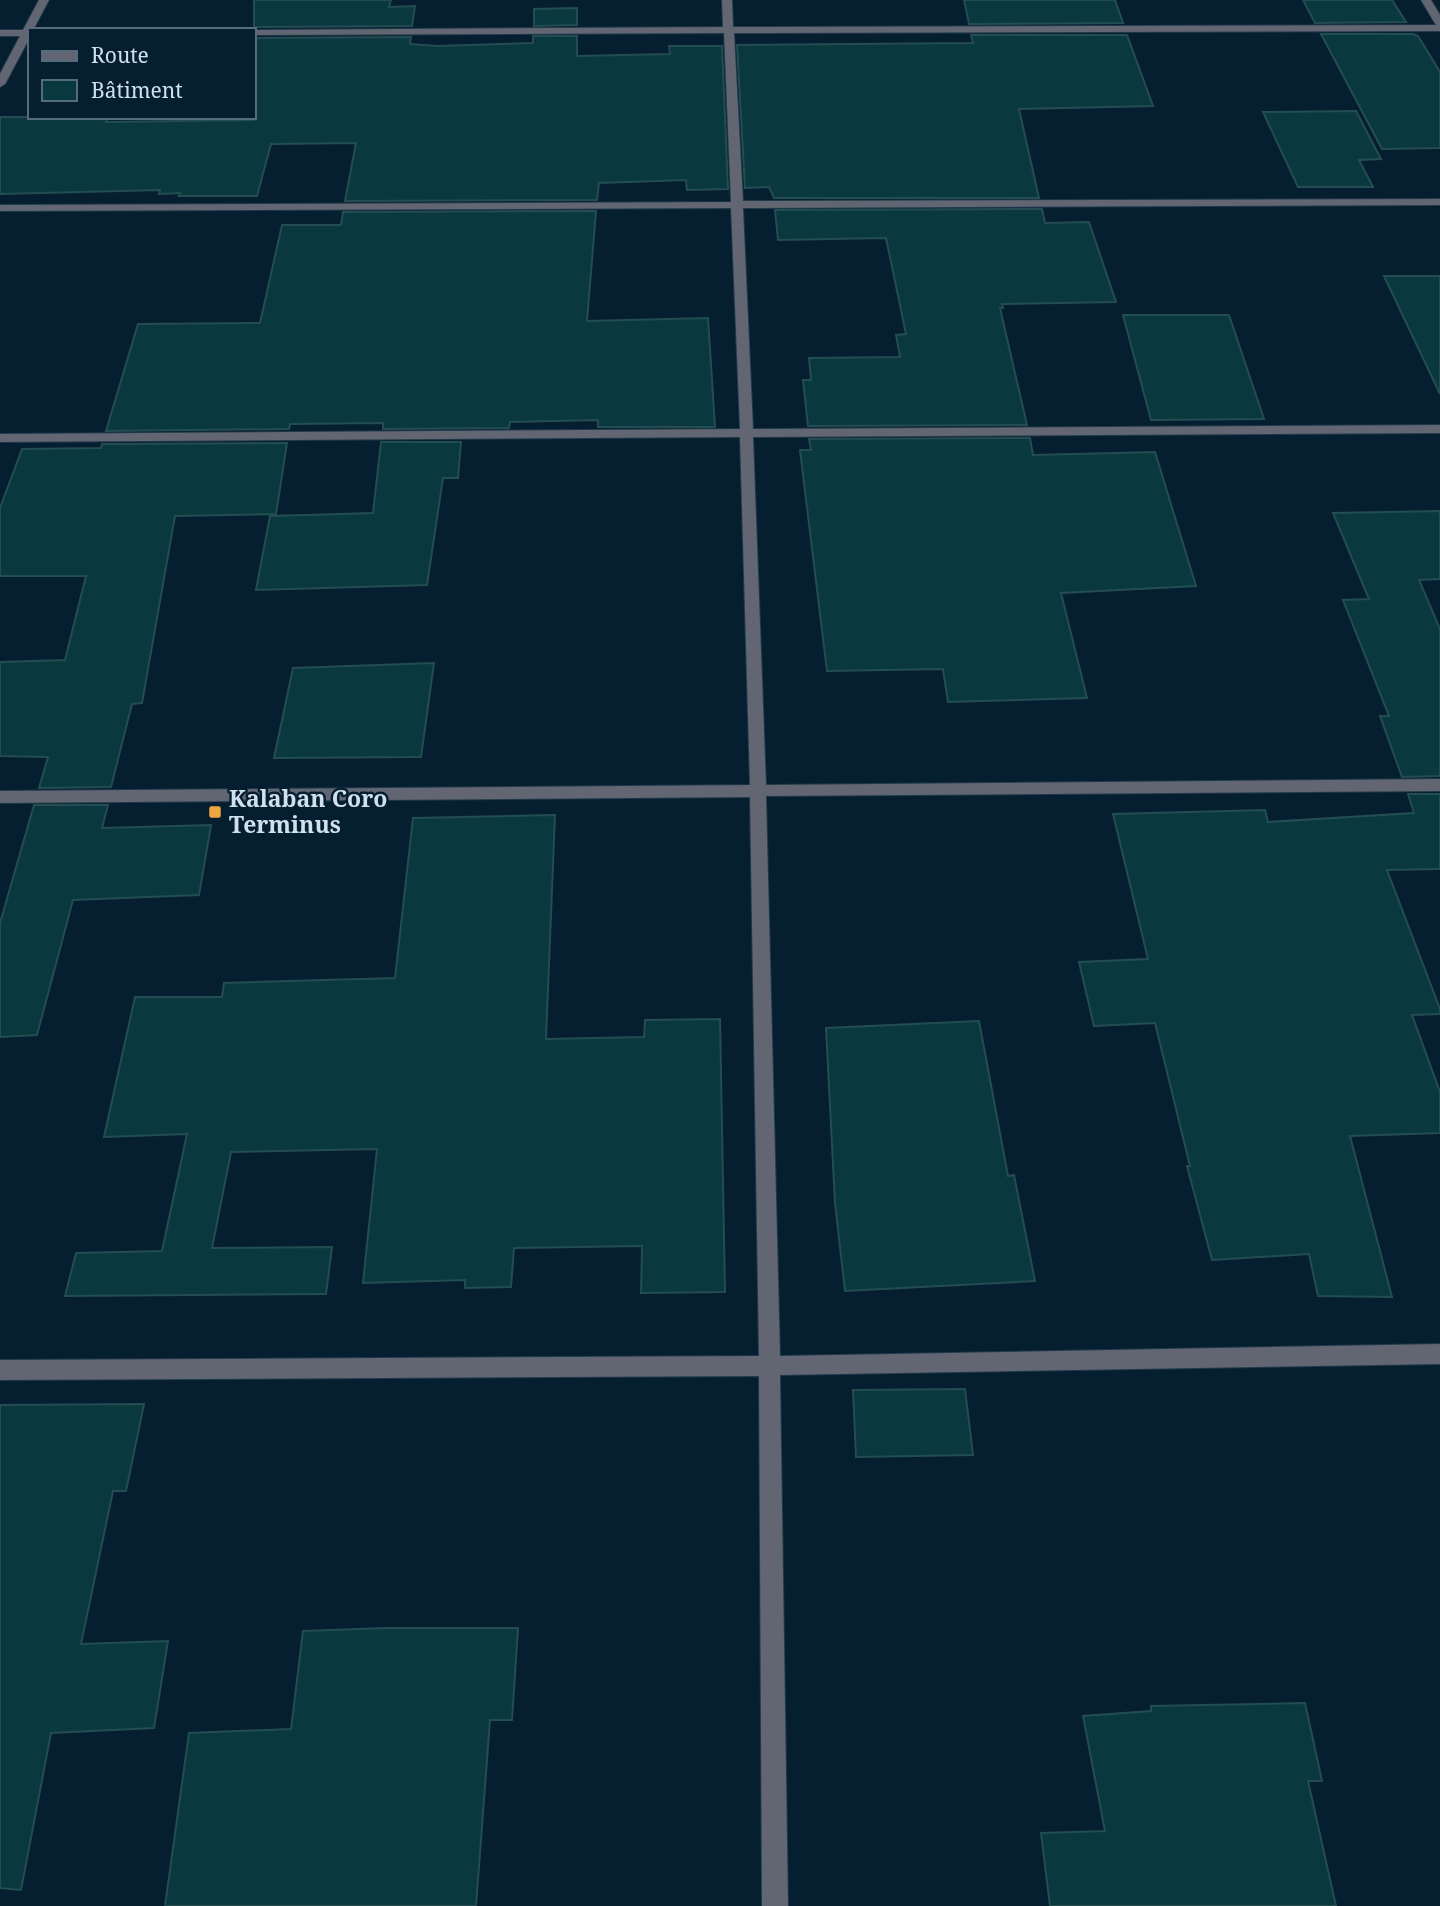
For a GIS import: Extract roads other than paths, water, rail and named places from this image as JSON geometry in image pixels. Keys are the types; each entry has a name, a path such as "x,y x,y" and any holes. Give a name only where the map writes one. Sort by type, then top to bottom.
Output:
{"street":[{"path":"30,28 44,0"},
{"path":"727,0 738,204 759,791 772,1366 775,1906"},
{"path":"256,32 1440,26 1426,0"},
{"path":"0,33 28,33 0,84"},
{"path":"0,208 1440,202"},
{"path":"0,438 1440,429"},
{"path":"0,797 1440,785"},
{"path":"0,1370 772,1366 1440,1354"}],"place":[{"name":"Kalaban Coro Terminus","path":"215,812"}]}
